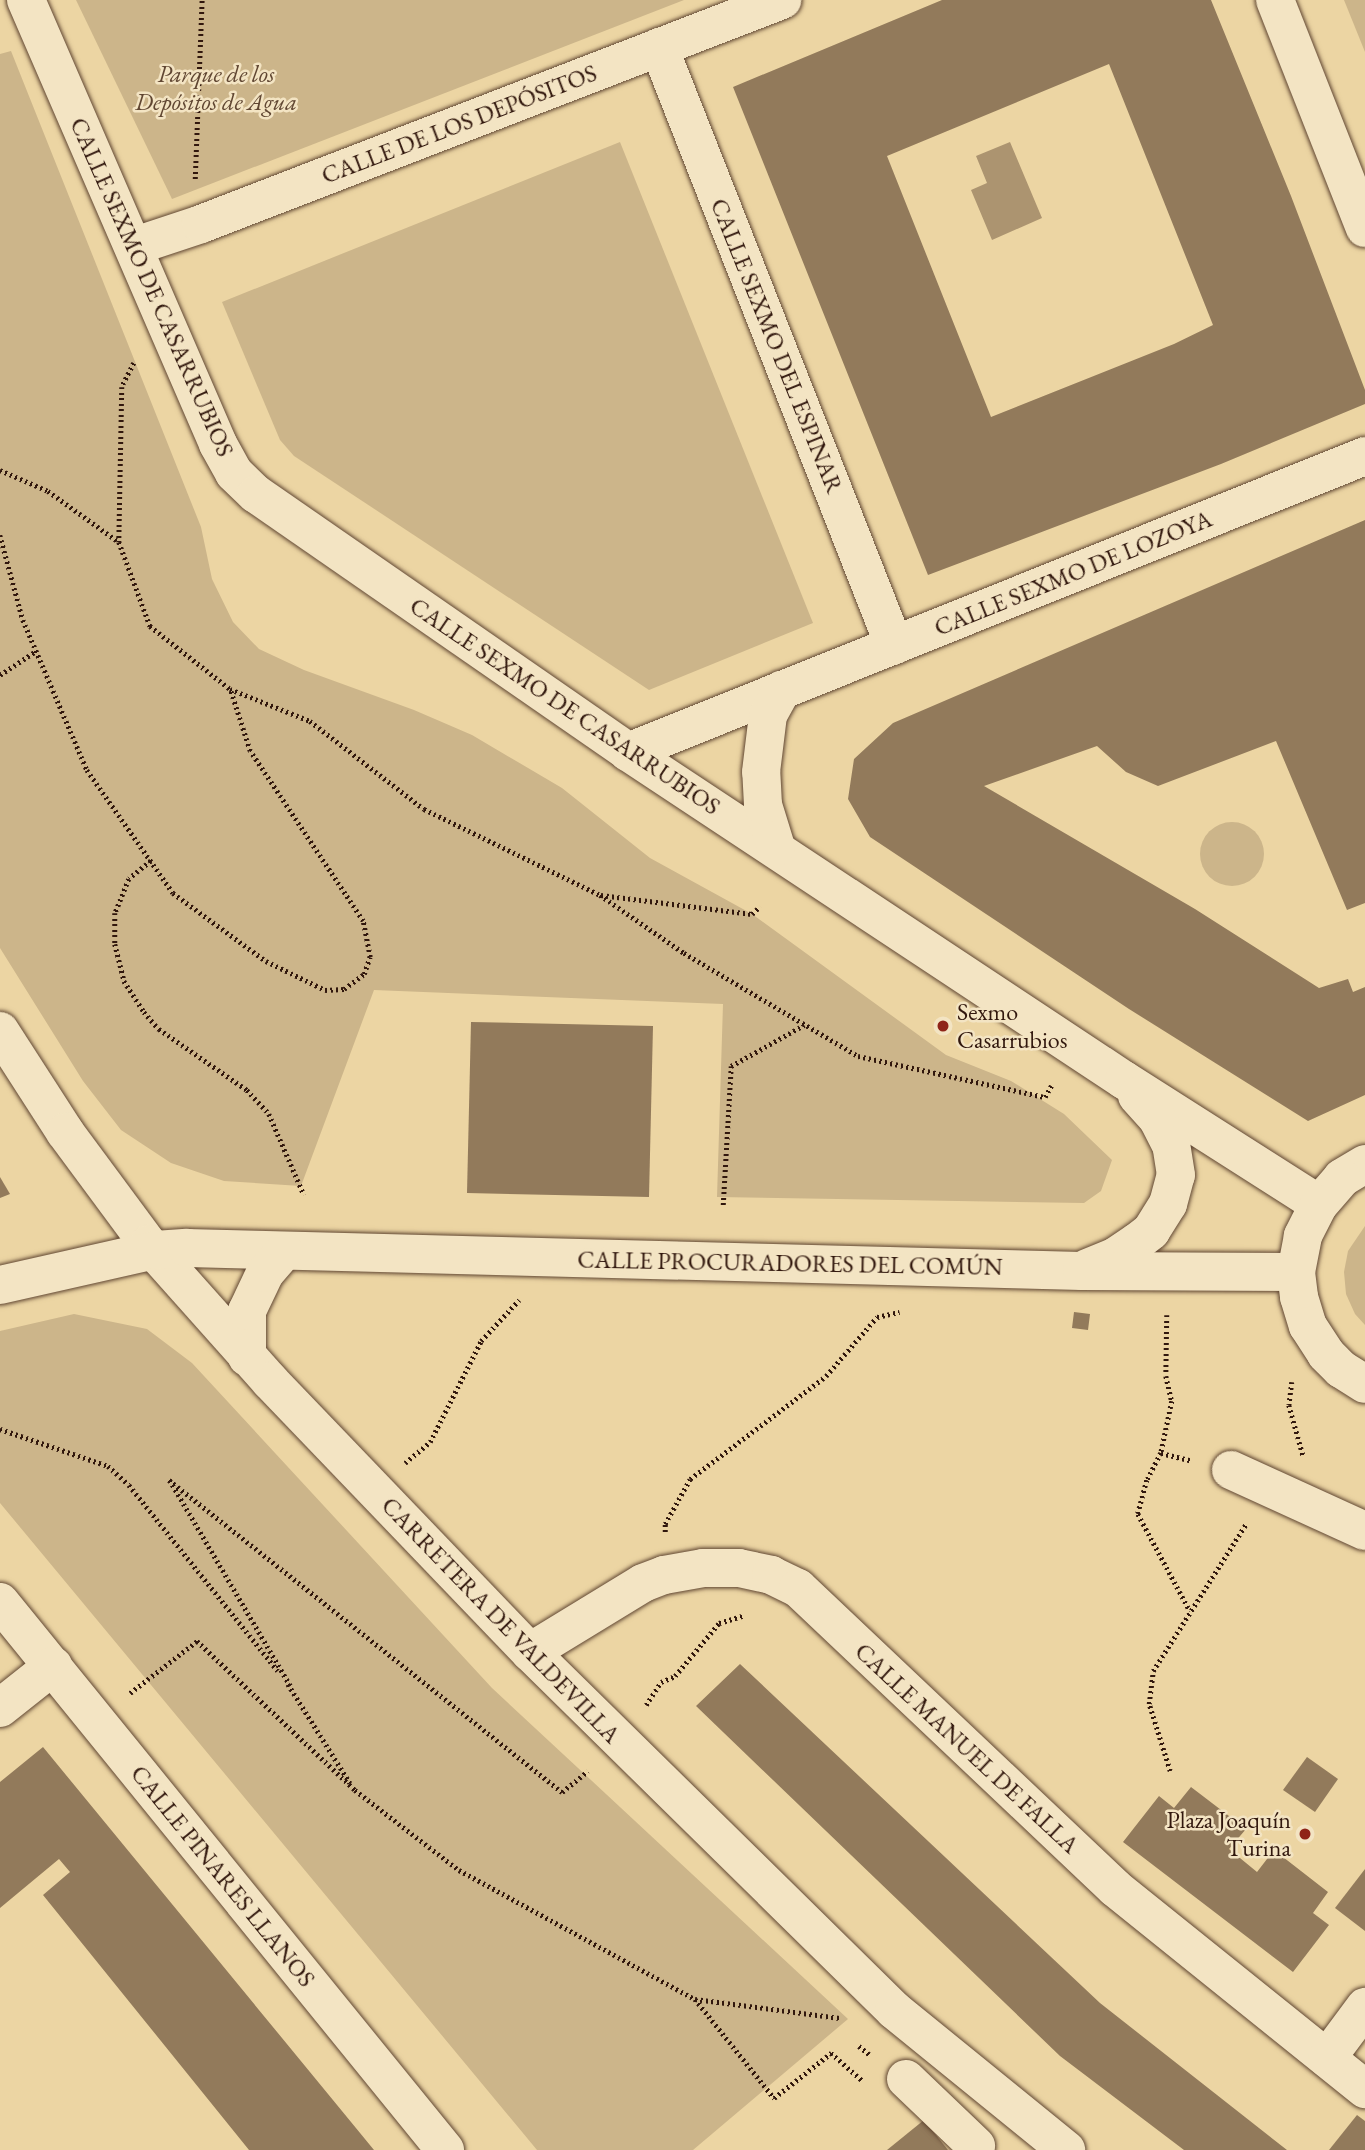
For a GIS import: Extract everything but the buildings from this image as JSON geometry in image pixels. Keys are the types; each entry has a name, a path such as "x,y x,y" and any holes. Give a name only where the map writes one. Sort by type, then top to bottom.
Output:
{"street":[{"name":"CALLE DE LOS DEPÓSITOS","path":"135,246 201,224 782,0"},
{"path":"1275,0 1365,228"},
{"name":"CALLE SEXMO DE CASARRUBIOS","path":"25,6 135,246 218,444 234,472 280,512 628,752 776,847 1124,1080 1319,1204"},
{"name":"CALLE SEXMO DEL ESPINAR","path":"659,47 894,645"},
{"name":"CALLE SEXMO DE LOZOYA","path":"628,752 1365,456"},
{"path":"776,847 763,805 761,772 768,715 782,690"},
{"name":"CARRETERA DE VALDEVILLA","path":"0,1031 65,1132 155,1250 247,1357 530,1652 894,2010 1066,2150"},
{"path":"1082,1270 1116,1256 1151,1231 1168,1204 1176,1175 1171,1145 1157,1118 1124,1080"},
{"path":"1363,1385 1326,1354 1308,1326 1299,1297 1296,1272 1303,1236 1319,1204 1342,1178 1365,1164"},
{"name":"CALLE PROCURADORES DEL COMÚN","path":"0,1285 155,1250 1082,1270 1296,1272"},
{"path":"247,1357 247,1311 265,1273 284,1251"},
{"path":"1231,1470 1365,1531"},
{"name":"CALLE MANUEL DE FALLA","path":"530,1652 643,1583 664,1575 703,1568 739,1568 771,1575 798,1588 1115,1888 1365,2089"},
{"name":"CALLE PINARES LLANOS","path":"0,1602 445,2150"},
{"path":"0,1708 53,1666"},
{"path":"1327,2058 1365,2007"},
{"path":"887,2083 976,2146"}],"path":[{"path":"194,187 202,0"},
{"path":"138,359 130,368 122,387 119,542 150,626 230,689 310,721 424,809 600,895 684,953 858,1056 1045,1097 1051,1086"},
{"path":"0,470 48,491 119,542"},
{"path":"0,535 23,620 87,770 173,893 266,961 325,990 344,989 364,974 370,957 363,921 250,751 230,689"},
{"path":"0,675 36,651"},
{"path":"151,861 129,879 115,913 115,944 124,981 144,1012 159,1029 247,1090 269,1114 304,1195"},
{"path":"600,895 752,914 760,906"},
{"path":"723,1205 731,1066 805,1025"},
{"path":"368,1483 415,1458 430,1442 481,1341 527,1292"},
{"path":"1167,1306 1169,1340 1166,1376 1172,1401 1161,1453 1147,1480 1139,1514 1190,1611"},
{"path":"664,1575 665,1524 690,1479 826,1376 877,1317 902,1312"},
{"path":"1293,1377 1289,1405 1323,1513"},
{"path":"0,1429 108,1466 130,1485 290,1686"},
{"path":"1161,1453 1231,1470"},
{"path":"355,1790 290,1686 169,1480 562,1792 621,1743 661,1682 675,1676 719,1623 752,1613 798,1588"},
{"path":"1170,1771 1149,1704 1153,1671 1269,1488"},
{"path":"96,1720 197,1641 355,1790 459,1870 695,1999 848,2019"},
{"path":"695,1999 774,2098 831,2053 887,2083"}],"green space":[{"name":"Parque de los Depósitos de Agua","path":"76,0 684,0 172,199"},
{"path":"1344,0 1365,0 1365,52"},
{"path":"11,51 201,527 212,579 233,622 259,649 304,670 414,710 472,735 562,788 650,858 752,914 946,1055 1011,1081 1064,1114 1112,1160 1101,1191 1084,1203 717,1197 723,1004 374,990 301,1186 224,1181 171,1163 121,1130 83,1081 0,948 0,54"},
{"path":"620,142 813,623 649,690 294,456 280,440 222,302"},
{"path":"1226,822 1238,822 1255,831 1262,842 1262,866 1255,877 1238,886 1226,886 1214,881 1205,872 1200,860 1200,848 1205,836 1214,827"},
{"path":"1365,1226 1365,1325 1355,1314 1346,1294 1344,1272 1348,1251"},
{"path":"74,1314 147,1329 192,1363 492,1688 848,2019 693,2150 537,2150 0,1503 0,1331"}],"shaded area":[{"path":"1010,142 1042,218 992,240 971,190 987,183 976,156"}],"place":[{"name":"Sexmo Casarrubios","path":"943,1026"},
{"name":"Plaza Joaquín Turina","path":"1305,1834"}]}
